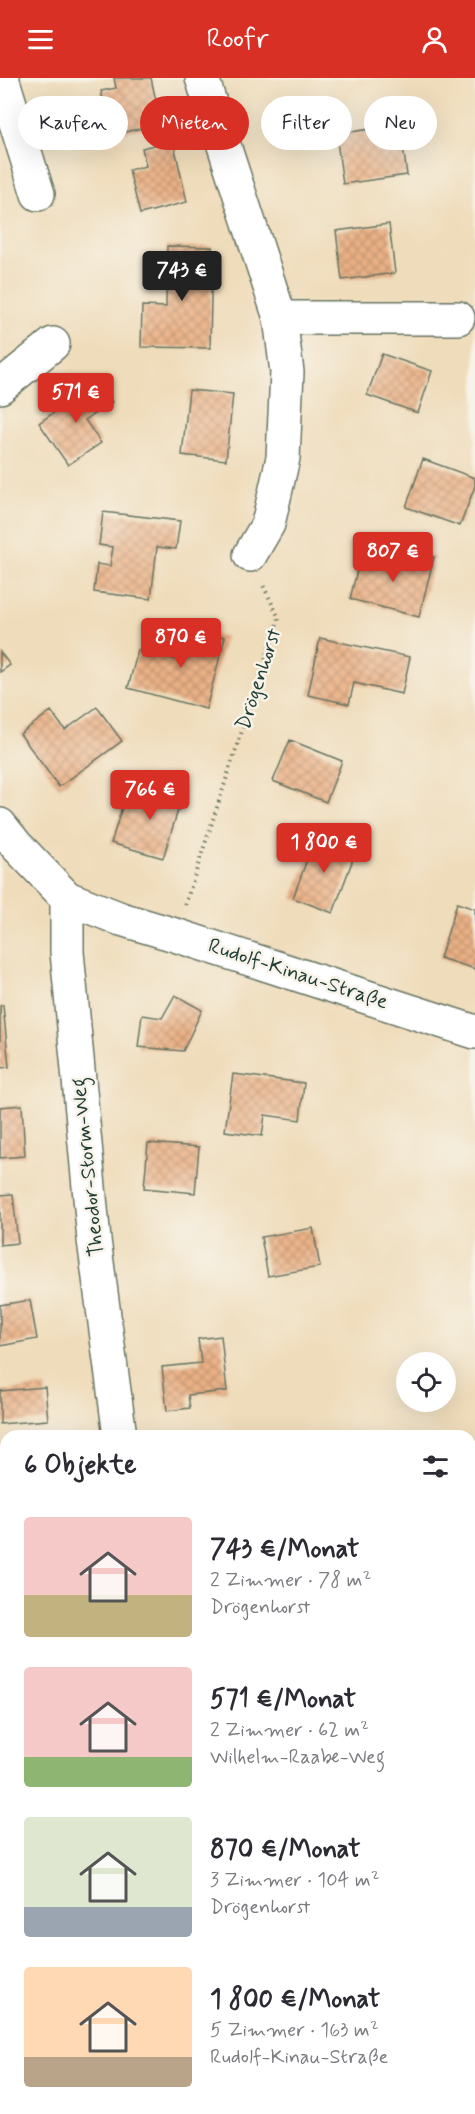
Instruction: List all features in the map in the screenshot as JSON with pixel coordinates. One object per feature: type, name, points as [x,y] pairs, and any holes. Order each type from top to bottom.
[{"type":"street","points":[[2,78],[38,194]]},
{"type":"street","points":[[202,78],[280,318],[287,372],[283,458],[268,524],[249,555]]},
{"type":"street","points":[[280,318],[458,318]]},
{"type":"street","points":[[0,387],[53,344]]},
{"type":"street","points":[[5,842],[67,898]]},
{"type":"street","name":"Rudolf-Kinau-Straße","points":[[67,898],[121,919],[475,1032]]},
{"type":"street","name":"Theodor-Storm-Weg","points":[[67,898],[67,952],[94,1240],[119,1430]]},
{"type":"path","name":"Drögenhorst","points":[[175,935],[279,618],[249,555]]},
{"type":"building","points":[[114,78],[151,78],[155,96],[140,96],[140,129],[128,131],[128,96],[102,96],[101,91],[116,88]]},
{"type":"building","points":[[364,130],[364,150],[404,150],[407,175],[343,184],[338,150],[352,150],[352,132]]},
{"type":"building","points":[[142,150],[175,150],[187,202],[140,214],[129,170],[146,166]]},
{"type":"building","points":[[389,224],[395,273],[342,280],[336,231]]},
{"type":"building","points":[[167,246],[212,247],[210,348],[141,347],[142,306],[166,307]]},
{"type":"building","points":[[382,354],[432,371],[418,413],[367,395]]},
{"type":"building","points":[[98,382],[112,402],[85,420],[101,443],[68,465],[39,423]]},
{"type":"building","points":[[189,390],[233,394],[226,460],[182,455]]},
{"type":"building","points":[[423,459],[475,478],[475,486],[460,526],[406,507]]},
{"type":"building","points":[[103,512],[180,521],[176,549],[157,547],[151,599],[94,592],[97,564],[110,566],[113,547],[99,545]]},
{"type":"building","points":[[407,550],[434,557],[419,617],[350,599],[361,554],[402,565]]},
{"type":"building","points":[[183,626],[225,637],[206,709],[128,688],[138,650],[174,659]]},
{"type":"building","points":[[320,638],[410,657],[402,694],[354,683],[349,704],[308,695]]},
{"type":"building","points":[[0,652],[10,665],[0,672]]},
{"type":"building","points":[[97,707],[122,741],[59,787],[20,734],[51,711],[65,730]]},
{"type":"building","points":[[290,740],[342,761],[326,802],[273,781]]},
{"type":"building","points":[[157,780],[185,788],[163,858],[111,843],[124,801],[148,808]]},
{"type":"building","points":[[316,835],[356,851],[333,913],[293,898]]},
{"type":"building","points":[[457,903],[475,909],[475,969],[440,958]]},
{"type":"building","points":[[175,995],[202,1010],[183,1051],[138,1047],[142,1015],[162,1018]]},
{"type":"building","points":[[3,1005],[9,1067],[0,1068],[0,1006]]},
{"type":"building","points":[[233,1074],[304,1083],[300,1120],[265,1115],[262,1136],[225,1131]]},
{"type":"building","points":[[22,1105],[25,1156],[0,1158],[0,1107]]},
{"type":"building","points":[[148,1143],[199,1147],[195,1193],[144,1188]]},
{"type":"building","points":[[13,1194],[18,1243],[0,1245],[0,1195]]},
{"type":"building","points":[[313,1228],[320,1267],[268,1276],[261,1237]]},
{"type":"building","points":[[30,1300],[37,1339],[0,1346],[0,1305]]},
{"type":"building","points":[[221,1336],[227,1391],[188,1395],[190,1408],[167,1411],[162,1367],[201,1363],[198,1339]]},
{"type":"building","points":[[45,1387],[48,1420],[0,1424],[0,1391]]}]
